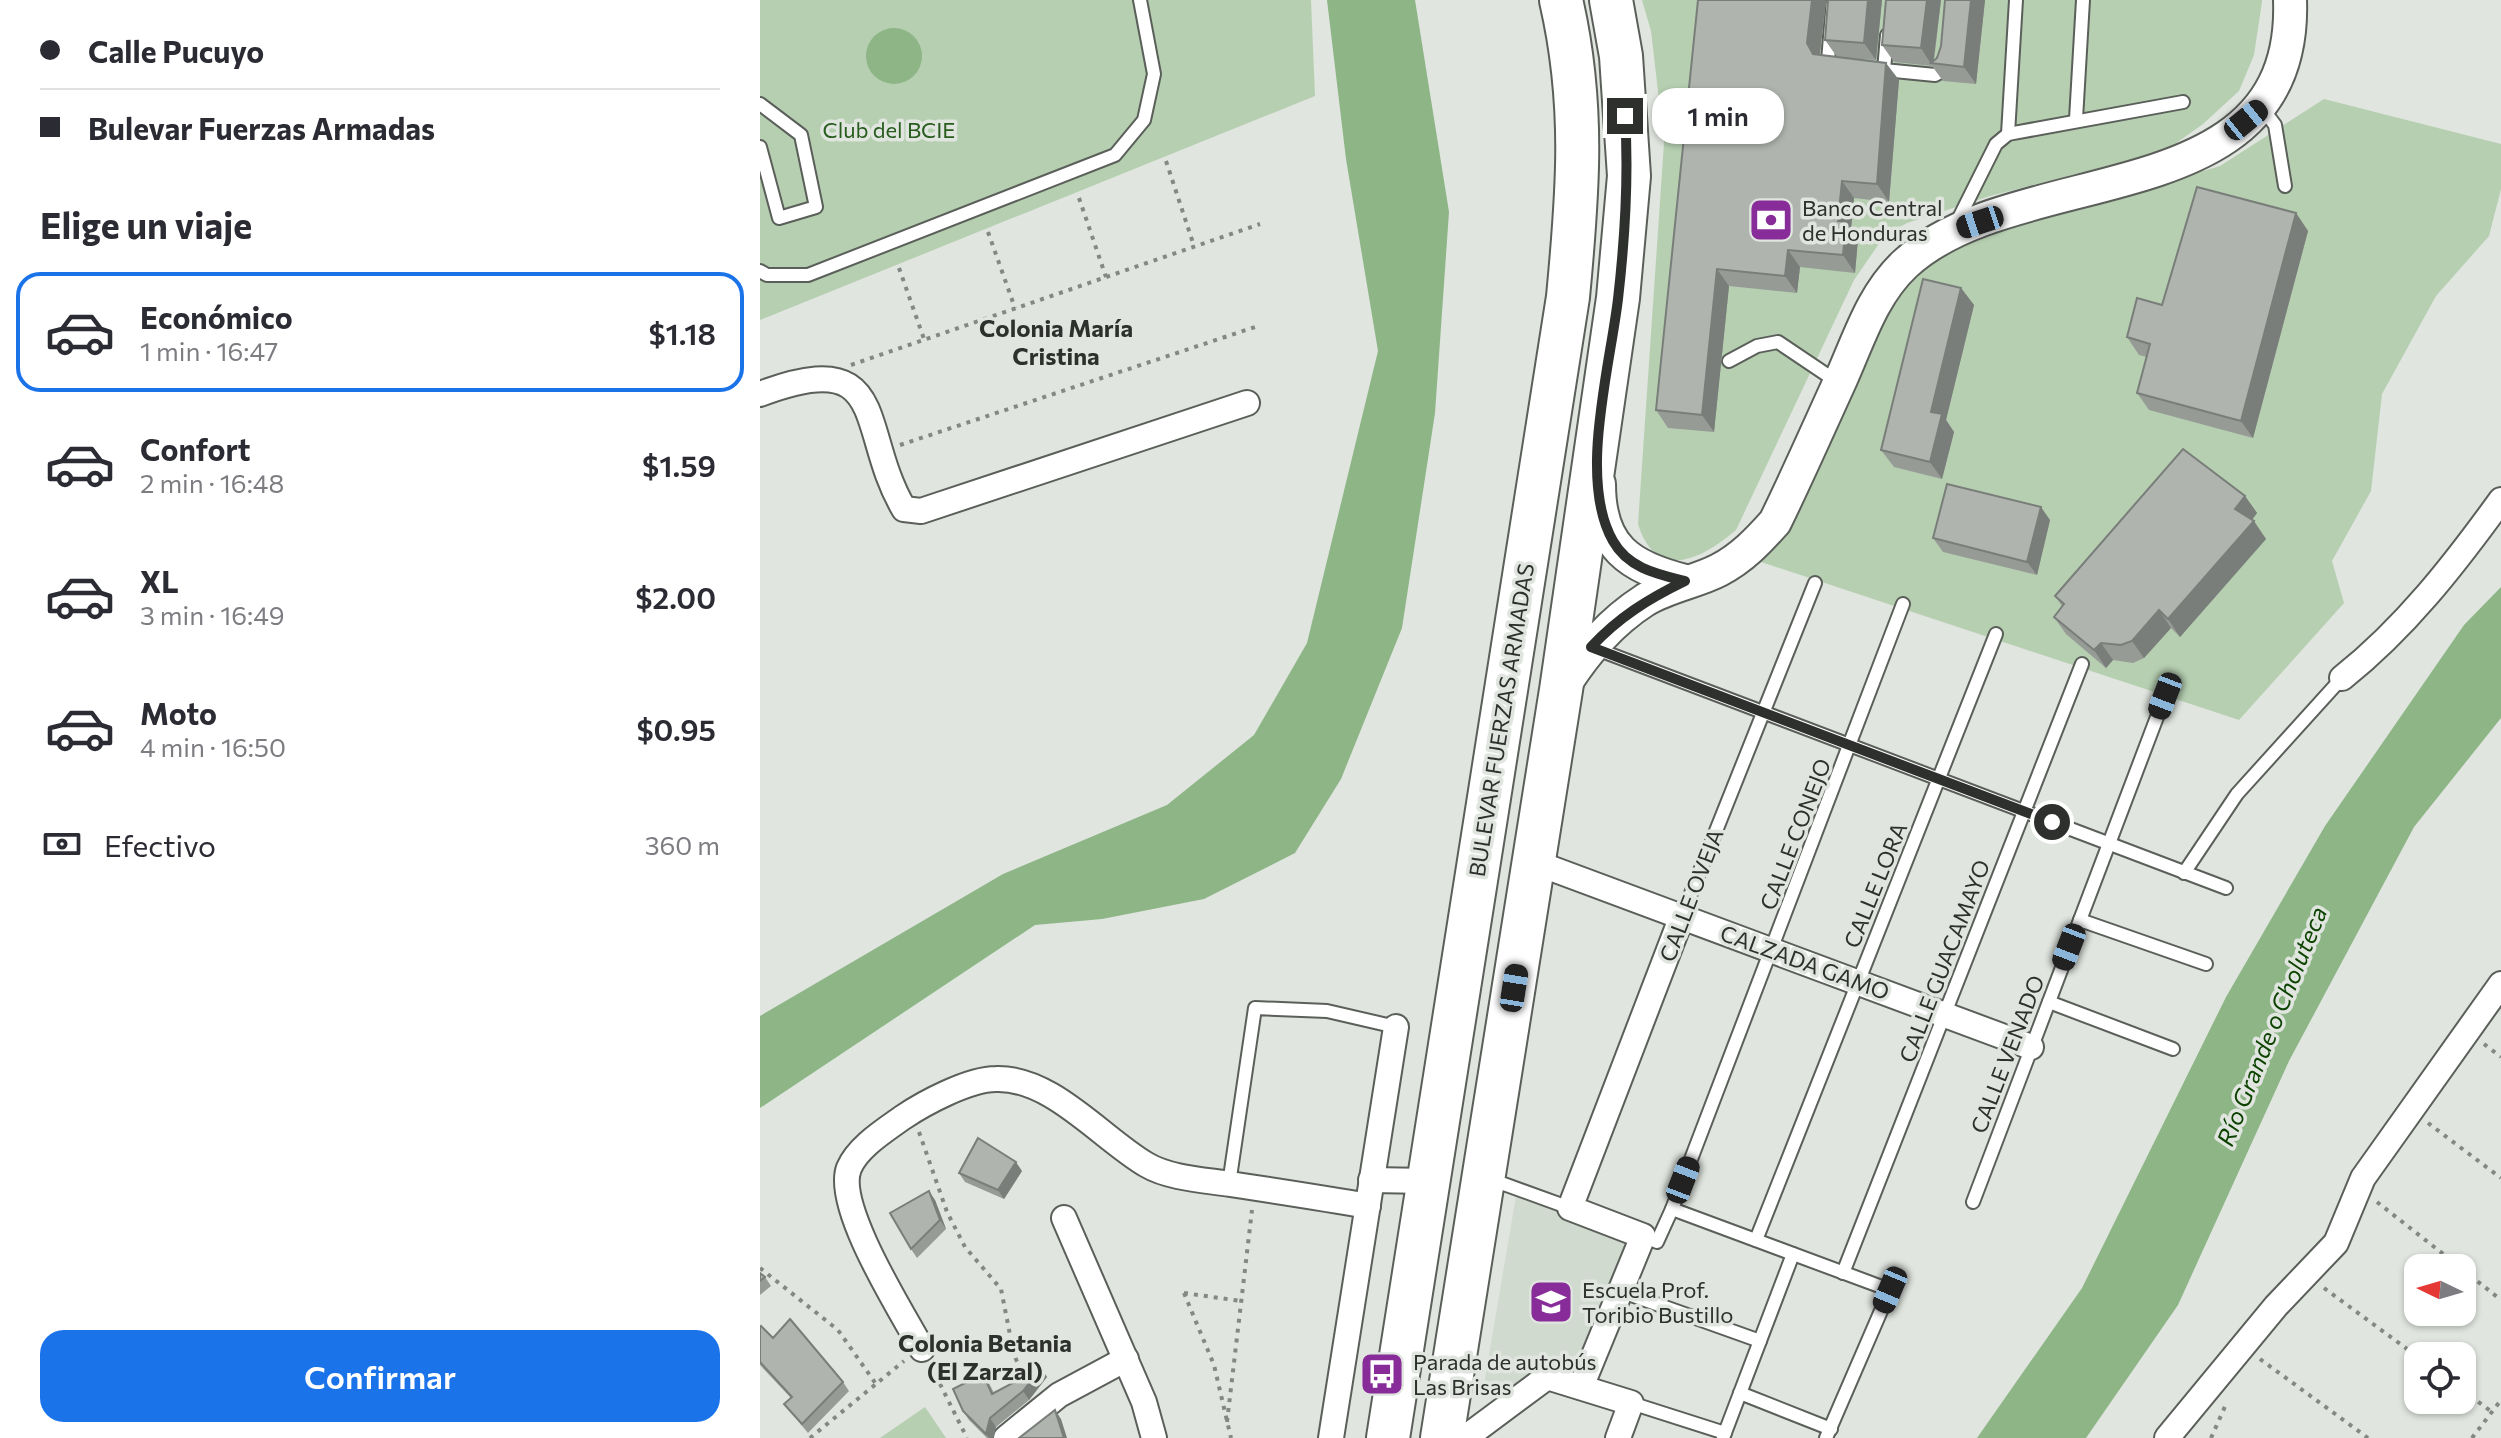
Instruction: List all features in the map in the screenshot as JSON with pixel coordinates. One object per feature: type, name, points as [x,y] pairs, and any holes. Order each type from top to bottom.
[{"type":"highway","name":"BULEVAR FUERZAS ARMADAS","points":[[1388,1438],[1568,297],[1580,173],[1573,52],[1561,0]]},
{"type":"highway","points":[[1442,1438],[1561,690],[1618,298],[1629,176],[1621,56],[1611,0]]},
{"type":"street","points":[[1561,690],[1591,647],[1613,624],[1647,599],[1685,581],[1717,571],[1750,550],[1775,522],[1874,302],[1905,264],[1953,231],[2173,165],[2231,133],[2262,108],[2276,82],[2291,34],[2290,0]]},
{"type":"street","points":[[760,394],[815,377],[838,379],[856,389],[882,451],[895,493],[904,509],[921,511],[1247,403]]},
{"type":"street","points":[[1599,443],[1599,499],[1603,522],[1614,544],[1631,562],[1653,573],[1685,581]]},
{"type":"street","points":[[2342,678],[2383,645],[2459,558],[2501,500]]},
{"type":"street","name":"CALZADA GAMO","points":[[1534,862],[2031,1047]]},
{"type":"street","name":"CALLE OVEJA","points":[[1570,1208],[1682,916]]},
{"type":"street","points":[[2167,1438],[2243,1345],[2336,1243],[2359,1188],[2410,1109],[2501,984]]},
{"type":"street","points":[[1331,1438],[1396,1027]]},
{"type":"street","points":[[922,1349],[863,1242],[845,1186],[854,1158],[912,1111],[954,1091],[997,1078],[1038,1089],[1076,1110],[1111,1141],[1150,1167],[1229,1184],[1368,1206]]},
{"type":"street","points":[[1371,1180],[1428,1181]]},
{"type":"street","points":[[1570,1208],[1643,1236],[1581,1387]]},
{"type":"street","points":[[1064,1218],[1126,1359],[1154,1438]]},
{"type":"street","points":[[1006,1438],[1059,1395],[1126,1359]]},
{"type":"street","points":[[1465,1438],[1547,1377],[1631,1403],[1618,1438]]},
{"type":"lane","points":[[760,271],[767,275],[808,275],[1115,155],[1144,120],[1154,74],[1140,0]]},
{"type":"lane","points":[[1833,0],[1828,61],[1832,66],[1845,67]]},
{"type":"lane","points":[[1953,231],[1988,158],[2008,134],[2016,0]]},
{"type":"lane","points":[[2076,119],[2083,0]]},
{"type":"lane","points":[[1890,14],[1877,69],[1935,75],[1942,71],[1945,47]]},
{"type":"lane","points":[[2008,134],[2076,119],[2183,102]]},
{"type":"lane","points":[[760,104],[801,135],[816,207],[779,218],[760,147]]},
{"type":"lane","points":[[2262,108],[2275,125],[2285,186]]},
{"type":"lane","points":[[1729,361],[1757,346],[1778,342],[1839,383]]},
{"type":"lane","name":"CALLE OVEJA","points":[[1682,916],[1815,583]]},
{"type":"lane","name":"CALLE CONEJO","points":[[1643,1236],[1657,1242],[1672,1209],[1903,604]]},
{"type":"lane","name":"CALLE LORA","points":[[1756,1240],[1996,634]]},
{"type":"lane","points":[[1591,647],[2226,888]]},
{"type":"lane","name":"CALLE GUACAMAYO","points":[[1843,1273],[2082,664]]},
{"type":"lane","points":[[2184,873],[2237,794],[2342,678]]},
{"type":"lane","name":"CALLE VENADO","points":[[1973,1202],[2165,696]]},
{"type":"lane","points":[[2080,920],[2206,964]]},
{"type":"lane","points":[[2049,1002],[2173,1049]]},
{"type":"lane","points":[[1229,1184],[1255,1008],[1327,1011],[1396,1027]]},
{"type":"lane","points":[[1483,1176],[1570,1208]]},
{"type":"lane","points":[[1672,1209],[1890,1290],[1828,1433],[1740,1393]]},
{"type":"lane","points":[[1631,1403],[1724,1435],[1793,1254]]},
{"type":"lane","points":[[1620,1291],[1760,1341]]},
{"type":"path","points":[[1166,161],[1194,246]]},
{"type":"path","points":[[1079,198],[1106,277]]},
{"type":"path","points":[[815,377],[1260,224]]},
{"type":"path","points":[[988,232],[1015,308]]},
{"type":"path","points":[[899,268],[924,339]]},
{"type":"path","points":[[882,451],[1258,326]]},
{"type":"path","points":[[2410,1109],[2501,1178]]},
{"type":"path","points":[[912,1111],[947,1212],[965,1247],[1001,1289],[1014,1355],[1043,1408]]},
{"type":"path","points":[[1227,1422],[1255,1187]]},
{"type":"path","points":[[2359,1188],[2443,1254]]},
{"type":"path","points":[[760,1268],[838,1330],[876,1384]]},
{"type":"path","points":[[2306,1275],[2404,1347]]},
{"type":"path","points":[[2476,1280],[2501,1300]]},
{"type":"path","points":[[1231,1438],[1214,1365],[1184,1293],[1242,1302]]},
{"type":"path","points":[[2243,1345],[2368,1438]]},
{"type":"path","points":[[810,1438],[922,1349],[967,1438]]},
{"type":"path","points":[[2476,1400],[2492,1412]]},
{"type":"path","points":[[2472,1438],[2501,1400]]},
{"type":"shaded area","name":"Escuela Prof. Toribio Bustillo","points":[[1516,1196],[1629,1237],[1573,1378],[1511,1400],[1482,1396]]},
{"type":"green space","name":"Club del BCIE","points":[[760,0],[1311,0],[1315,96],[760,320]]},
{"type":"green space","points":[[1642,0],[2262,2],[2254,55],[2239,91],[2203,124],[2165,151],[1990,196],[1907,223],[1885,235],[1854,280],[1736,530],[1708,550],[1681,560],[1656,554],[1646,542],[1638,524],[1664,143],[1651,31]]},
{"type":"green space","points":[[2324,99],[2501,144],[2501,189],[2489,236],[2436,296],[2382,394],[2371,491],[2332,561],[2344,603],[2239,720],[1761,562],[1846,406],[1886,318],[1911,281],[1928,264],[1950,247],[2220,166]]},
{"type":"green space","points":[[925,1407],[946,1438],[880,1438]]},
{"type":"water","points":[[1327,0],[1415,0],[1449,212],[1435,413],[1402,628],[1341,779],[1295,853],[1204,899],[1102,919],[1035,925],[760,1108],[760,1016],[1003,874],[1167,805],[1254,735],[1307,643],[1378,351],[1346,159]]},
{"type":"water","points":[[894,28],[913,37],[922,56],[913,75],[894,84],[875,75],[866,56],[875,37]]},
{"type":"water","name":"Río Grande o Choluteca","points":[[2501,587],[2501,718],[2414,827],[2289,1061],[2178,1305],[2086,1438],[1977,1438],[2082,1288],[2226,997],[2325,826],[2464,625]]},
{"type":"building","name":"Banco Central de Honduras","points":[[1698,0],[1812,0],[1807,43],[1813,54],[1886,63],[1877,184],[1842,181],[1838,221],[1846,222],[1843,255],[1788,250],[1785,276],[1717,269],[1702,415],[1656,410]]},
{"type":"building","points":[[1828,0],[1868,0],[1864,43],[1825,40]]},
{"type":"building","points":[[1886,0],[1927,0],[1921,48],[1882,45]]},
{"type":"building","points":[[1945,0],[1971,0],[1964,67],[1931,63],[1937,58],[1941,46]]},
{"type":"building","points":[[2197,187],[2296,213],[2241,421],[2137,393],[2150,344],[2127,337],[2137,298],[2162,305]]},
{"type":"building","points":[[1923,279],[1961,288],[1931,412],[1942,414],[1930,462],[1881,450]]},
{"type":"building","points":[[2183,449],[2245,496],[2235,509],[2254,521],[2168,619],[2159,610],[2132,641],[2121,645],[2101,643],[2094,650],[2054,617],[2064,604],[2055,596]]},
{"type":"building","points":[[1947,484],[2041,507],[2027,562],[1933,538]]},
{"type":"building","points":[[978,1138],[1016,1162],[998,1190],[959,1173]]},
{"type":"building","points":[[929,1191],[940,1220],[911,1249],[890,1213]]},
{"type":"building","points":[[790,1319],[843,1382],[802,1424],[784,1404],[792,1397],[760,1362],[760,1327],[773,1338]]},
{"type":"building","points":[[1041,1368],[1023,1391],[990,1418],[986,1434],[963,1411],[953,1389],[983,1374],[992,1394]]},
{"type":"building","points":[[1055,1410],[1064,1438],[1019,1438]]},
{"type":"place","name":"Banco Central de Honduras","points":[[1771,220]]},
{"type":"place","name":"Escuela Prof. Toribio Bustillo","points":[[1551,1302]]},
{"type":"place","name":"Parada de autobús Las Brisas","points":[[1382,1374]]},
{"type":"district","name":"Colonia María Cristina","points":[[1056,341]]},
{"type":"district","name":"Colonia Betania (El Zarzal)","points":[[985,1356]]},
{"type":"route","points":[[1625,116],[1629,176],[1618,298],[1599,443],[1599,499],[1603,522],[1614,544],[1631,562],[1653,573],[1685,581],[1647,599],[1613,624],[1591,647],[2052,822]]}]
